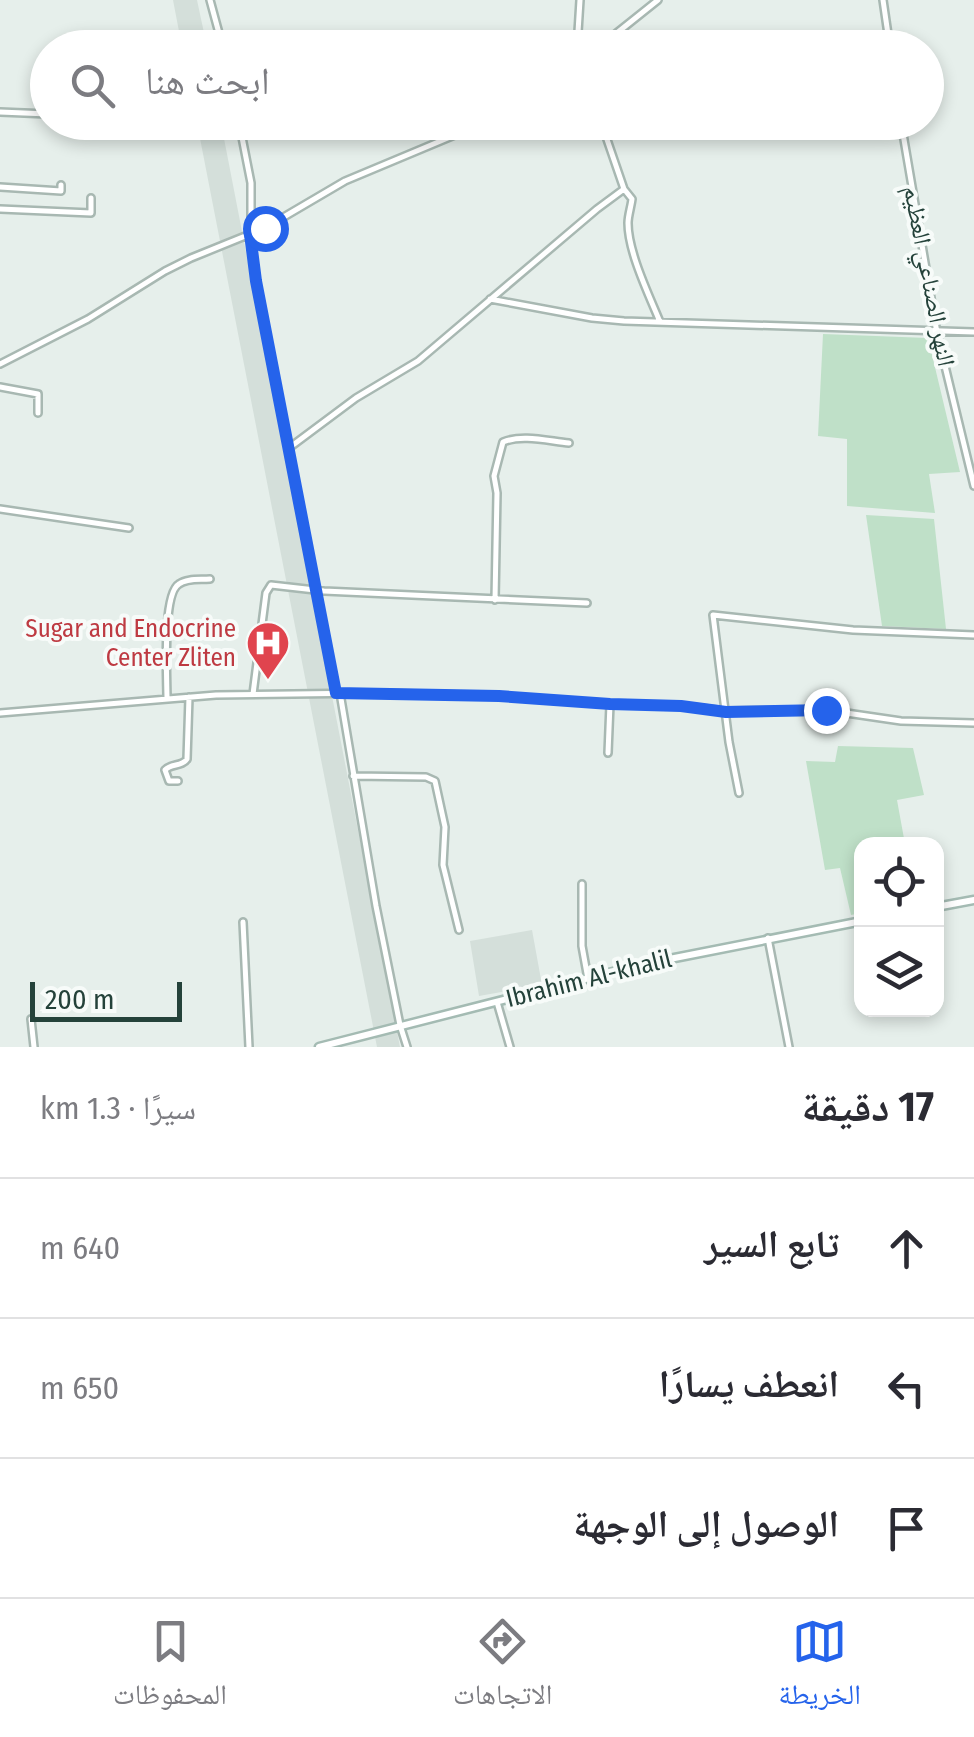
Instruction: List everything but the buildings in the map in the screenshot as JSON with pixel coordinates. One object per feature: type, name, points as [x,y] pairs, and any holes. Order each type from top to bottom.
[{"type":"street","points":[[210,0],[218,30]]},
{"type":"street","points":[[578,30],[580,0]]},
{"type":"street","points":[[620,30],[658,0]]},
{"type":"street","points":[[884,0],[888,30]]},
{"type":"street","points":[[0,112],[30,113]]},
{"type":"street","points":[[243,140],[251,183],[250,234],[256,281],[407,1047]]},
{"type":"street","points":[[0,364],[88,319],[166,270],[265,228],[345,181],[443,140]]},
{"type":"street","points":[[607,140],[624,189],[632,199],[628,222],[632,246],[660,323]]},
{"type":"street","name":"النهر الصناعي العظيم","points":[[904,140],[937,333],[974,486]]},
{"type":"street","points":[[0,188],[61,191],[62,186]]},
{"type":"street","points":[[288,448],[356,398],[418,362],[624,189]]},
{"type":"street","points":[[0,209],[91,213],[91,198]]},
{"type":"street","points":[[490,299],[592,318],[660,323],[974,332]]},
{"type":"street","points":[[0,387],[38,394],[38,413]]},
{"type":"street","points":[[495,600],[494,476],[503,442],[522,438],[569,443]]},
{"type":"street","points":[[0,509],[129,528]]},
{"type":"street","points":[[167,699],[166,649],[172,590],[180,582],[210,579]]},
{"type":"street","points":[[253,694],[268,588],[277,585],[587,603]]},
{"type":"street","points":[[739,793],[713,614],[853,630],[974,635]]},
{"type":"street","points":[[0,713],[189,697],[338,693],[499,696],[726,712],[826,710],[901,721],[974,723]]},
{"type":"street","points":[[178,782],[168,781],[165,770],[188,760],[189,697]]},
{"type":"street","points":[[608,753],[610,704]]},
{"type":"street","points":[[353,776],[426,777],[434,782],[445,827],[443,865],[458,930]]},
{"type":"street","points":[[582,884],[582,946],[588,979]]},
{"type":"street","points":[[944,906],[974,900]]},
{"type":"street","points":[[244,922],[248,1047]]},
{"type":"street","name":"Ibrahim Al-khalil","points":[[319,1047],[644,964],[854,922]]},
{"type":"street","points":[[768,938],[789,1047]]},
{"type":"street","points":[[497,1001],[510,1047]]},
{"type":"street","points":[[31,1020],[34,1047]]},
{"type":"shaded area","points":[[173,0],[197,0],[203,30],[179,30]]},
{"type":"shaded area","points":[[200,140],[224,140],[400,1047],[377,1047]]},
{"type":"shaded area","points":[[532,930],[542,985],[479,996],[470,941]]},
{"type":"green space","points":[[823,334],[928,338],[960,472],[929,474],[935,513],[847,506],[847,439],[818,436]]},
{"type":"green space","points":[[866,515],[934,519],[946,629],[882,626]]},
{"type":"green space","points":[[838,746],[913,748],[924,795],[897,800],[904,837],[854,837],[851,915],[840,868],[825,870],[806,761],[835,762]]},
{"type":"place","name":"Sugar and Endocrine Center Zliten","points":[[268,681]]},
{"type":"route","points":[[265,228],[250,234],[251,250],[336,693],[499,696],[726,712],[826,710]]}]
